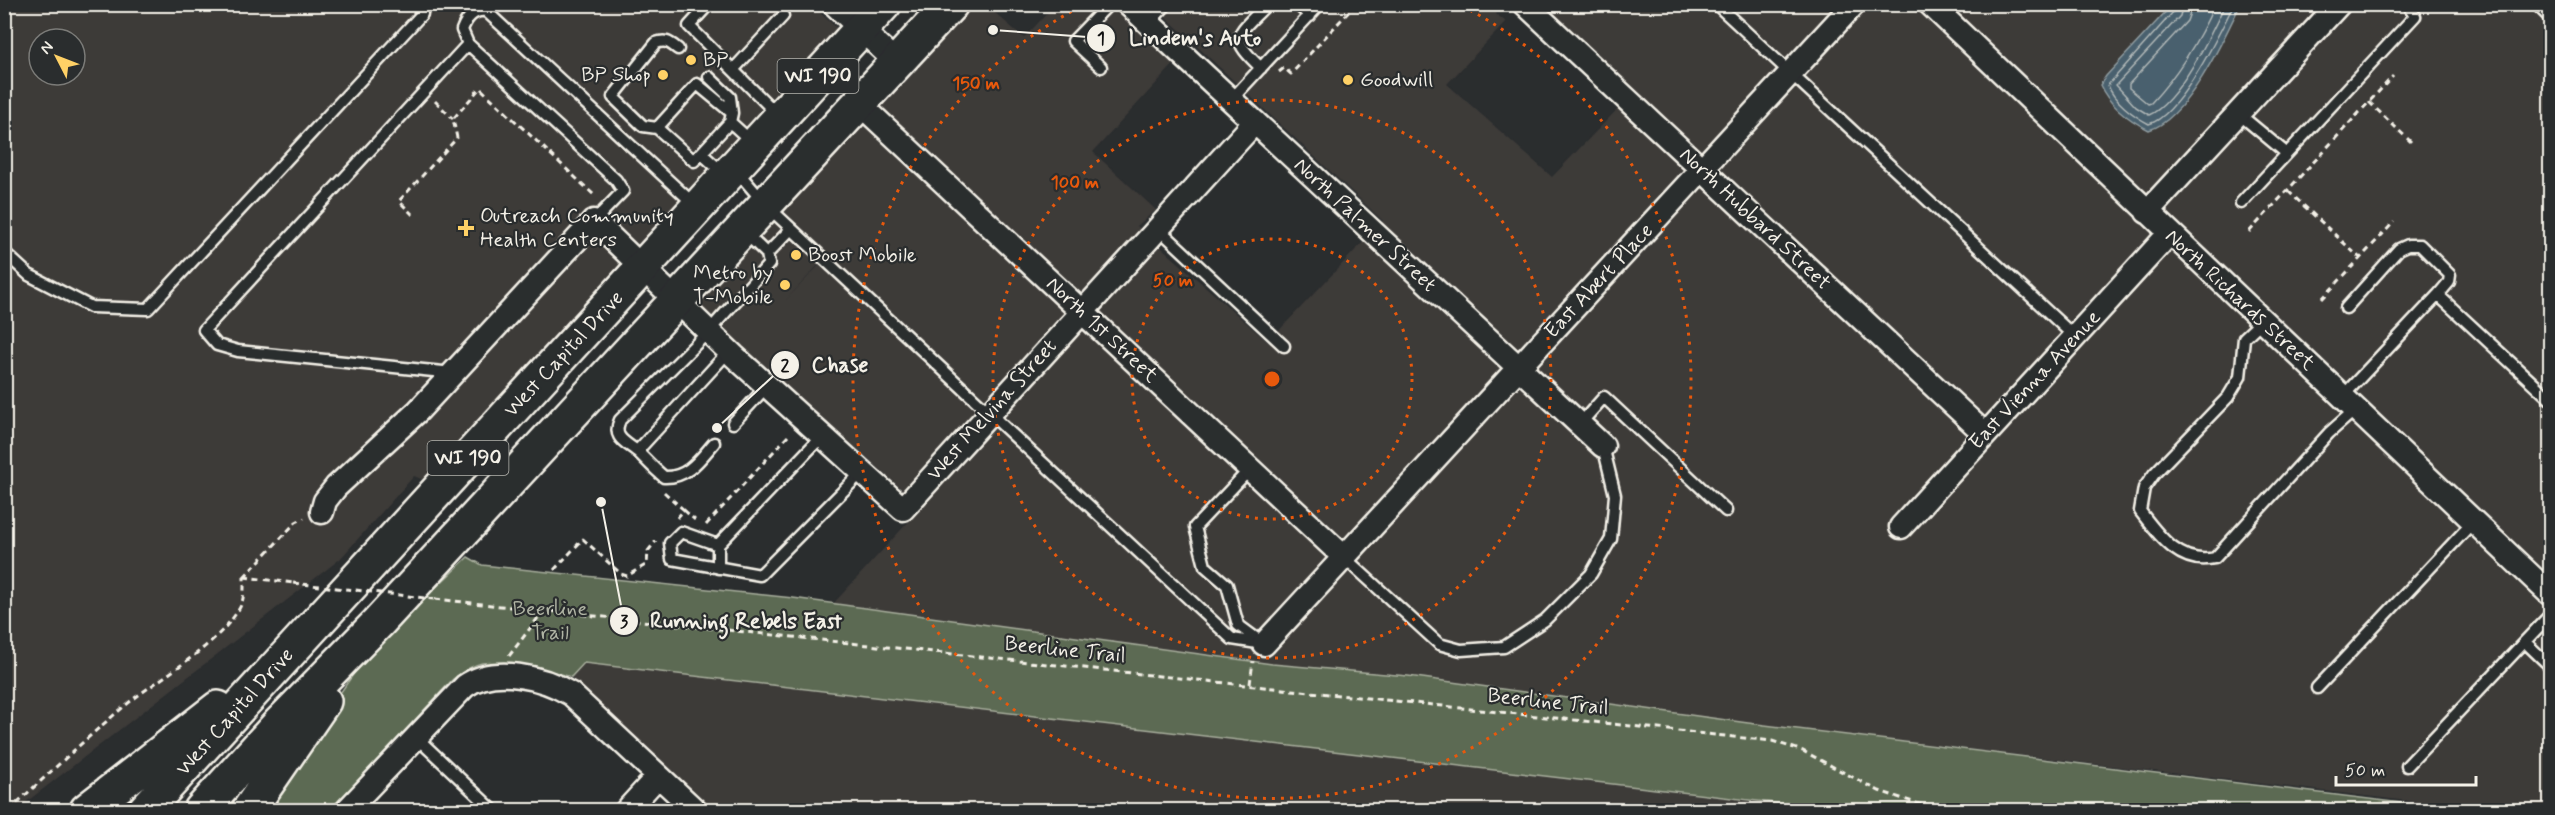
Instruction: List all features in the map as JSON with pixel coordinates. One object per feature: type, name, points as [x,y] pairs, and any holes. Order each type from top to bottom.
[{"type":"main road","name":"WI 190","points":[[861,30],[884,4]]},
{"type":"main road","name":"WI 190","points":[[860,104],[951,4]]},
{"type":"main road","name":"West Capitol Drive","points":[[145,810],[861,30]]},
{"type":"main road","name":"West Capitol Drive","points":[[201,810],[860,104]]},
{"type":"main road","points":[[249,810],[378,623]]},
{"type":"main road","points":[[87,810],[292,649]]},
{"type":"street","points":[[834,4],[897,63]]},
{"type":"street","name":"North Palmer Street","points":[[1128,4],[1603,446]]},
{"type":"street","name":"North Hubbard Street","points":[[1525,4],[1985,434]]},
{"type":"street","name":"East Abert Place","points":[[1264,644],[1854,4]]},
{"type":"street","name":"North Richards Street","points":[[1930,4],[2169,234],[2350,402],[2550,594]]},
{"type":"street","points":[[2147,212],[2339,4]]},
{"type":"street","name":"North 1st Street","points":[[860,104],[1344,557]]},
{"type":"street","name":"West Melvina Street","points":[[862,472],[903,509],[1255,122]]},
{"type":"street","points":[[322,512],[325,501],[336,487],[412,417],[594,221],[708,332],[862,472]]},
{"type":"street","name":"East Vienna Avenue","points":[[1901,526],[2169,234]]},
{"type":"street","points":[[347,810],[471,682],[486,677],[520,677],[560,687],[571,694],[695,810]]},
{"type":"street","points":[[627,810],[658,776]]},
{"type":"lane","points":[[6,257],[29,275],[91,307],[148,309],[422,14],[422,4]]},
{"type":"lane","points":[[709,4],[689,26],[780,117]]},
{"type":"lane","points":[[1101,67],[1073,41],[1109,4]]},
{"type":"lane","points":[[1149,24],[1167,4]]},
{"type":"lane","points":[[1261,68],[1242,50],[1239,43],[1241,32],[1267,4]]},
{"type":"lane","points":[[1297,4],[1310,16]]},
{"type":"lane","points":[[1231,100],[1320,4]]},
{"type":"lane","points":[[1716,4],[2075,337]]},
{"type":"lane","points":[[2241,203],[2415,16],[2407,4]]},
{"type":"lane","points":[[2536,4],[2550,18]]},
{"type":"lane","points":[[594,221],[622,191],[616,180],[468,44],[462,30],[473,14],[481,10],[486,11],[698,207]]},
{"type":"lane","points":[[733,70],[783,16]]},
{"type":"lane","points":[[678,49],[670,42],[663,40],[656,43],[613,97],[643,126],[657,128],[694,161],[731,118]]},
{"type":"lane","points":[[453,373],[238,351],[217,345],[204,330],[468,44]]},
{"type":"lane","points":[[709,77],[730,97],[738,163],[766,206],[1232,639],[1264,644]]},
{"type":"lane","points":[[657,128],[698,84],[731,118]]},
{"type":"lane","points":[[2239,114],[2286,153]]},
{"type":"lane","points":[[701,153],[738,163]]},
{"type":"lane","points":[[1158,228],[1284,346]]},
{"type":"lane","points":[[767,254],[791,229]]},
{"type":"lane","points":[[714,443],[690,470],[672,477],[660,474],[640,454],[627,446],[619,437],[617,426],[620,420],[708,332],[769,264],[767,254],[742,231]]},
{"type":"lane","points":[[2262,321],[2244,338],[2240,376],[2228,398],[2154,474],[2144,488],[2140,511],[2159,536],[2185,557],[2202,561],[2215,558],[2329,433],[2350,402],[2449,282],[2450,276],[2420,245],[2408,244],[2399,249],[2346,308]]},
{"type":"lane","points":[[2438,295],[2550,399]]},
{"type":"lane","points":[[640,454],[640,448],[729,351]]},
{"type":"lane","points":[[733,423],[767,386]]},
{"type":"lane","points":[[1580,424],[1604,397],[1726,511]]},
{"type":"lane","points":[[718,568],[718,545],[822,436]]},
{"type":"lane","points":[[1344,557],[1439,644],[1461,650],[1504,646],[1545,620],[1591,574],[1611,539],[1615,495],[1603,446]]},
{"type":"lane","points":[[1251,468],[1195,527],[1205,566],[1227,585],[1238,625],[1264,644]]},
{"type":"lane","points":[[718,545],[681,532],[670,543],[672,559],[760,575],[862,472]]},
{"type":"lane","points":[[2317,688],[2474,521]]},
{"type":"lane","points":[[2407,766],[2550,615]]},
{"type":"lane","points":[[2525,642],[2550,666]]},
{"type":"lane","points":[[416,737],[492,810]]},
{"type":"path","points":[[1276,76],[1284,68],[1291,74],[1356,4]]},
{"type":"path","points":[[2249,232],[2393,76]]},
{"type":"path","points":[[453,118],[480,88],[594,195]]},
{"type":"path","points":[[413,215],[399,201],[457,138],[453,118],[424,91]]},
{"type":"path","points":[[2369,102],[2411,142]]},
{"type":"path","points":[[2288,191],[2360,258]]},
{"type":"path","points":[[2322,299],[2394,222]]},
{"type":"path","points":[[703,528],[788,436]]},
{"type":"path","points":[[659,487],[697,522]]},
{"type":"path","points":[[671,524],[684,510]]},
{"type":"path","points":[[9,810],[132,701],[222,630],[244,598],[244,577],[296,522],[322,512]]},
{"type":"path","points":[[554,570],[583,539],[621,574],[627,576],[647,564],[648,551],[658,539]]},
{"type":"path","name":"Beerline Trail","points":[[244,577],[1772,741],[1803,751],[1879,791],[1919,804],[1974,810]]},
{"type":"path","points":[[504,663],[518,641],[544,610]]},
{"type":"shaded area","points":[[810,4],[838,29],[761,109],[775,123],[441,487],[414,476],[340,559],[16,810],[5,810],[5,5]]},
{"type":"shaded area","points":[[961,5],[986,5],[1024,38],[1055,5],[1113,5],[1174,64],[1093,152],[1156,210],[1137,226],[1268,342],[1383,221],[1153,5],[1503,5],[1496,14],[1506,22],[1447,84],[1552,177],[1635,91],[1541,5],[2550,5],[2550,810],[2483,810],[1748,723],[1272,664],[833,604],[922,507],[742,347],[676,301],[766,205],[824,259],[785,301],[827,257],[777,210]]},
{"type":"shaded area","points":[[583,663],[1834,810],[712,810],[571,677]]},
{"type":"green space","name":"Beerline Trail","points":[[468,557],[482,565],[793,598],[1272,664],[1408,676],[1748,723],[2459,810],[1834,810],[584,663],[571,677],[527,667],[490,662],[474,666],[453,679],[343,797],[334,810],[259,810],[361,663]]},
{"type":"water","points":[[2172,5],[2240,5],[2214,57],[2190,95],[2163,123],[2149,130],[2120,111],[2100,85]]},
{"type":"place","name":"Lindem's Auto","points":[[993,30]]},
{"type":"place","name":"BP","points":[[691,60]]},
{"type":"place","name":"BP Shop","points":[[663,75]]},
{"type":"place","name":"Goodwill","points":[[1348,80]]},
{"type":"place","name":"Outreach Community Health Centers","points":[[466,228]]},
{"type":"place","name":"Boost Mobile","points":[[796,255]]},
{"type":"place","name":"Metro by T-Mobile","points":[[785,285]]},
{"type":"place","name":"Chase","points":[[717,428]]},
{"type":"place","name":"Running Rebels East","points":[[601,502]]}]
